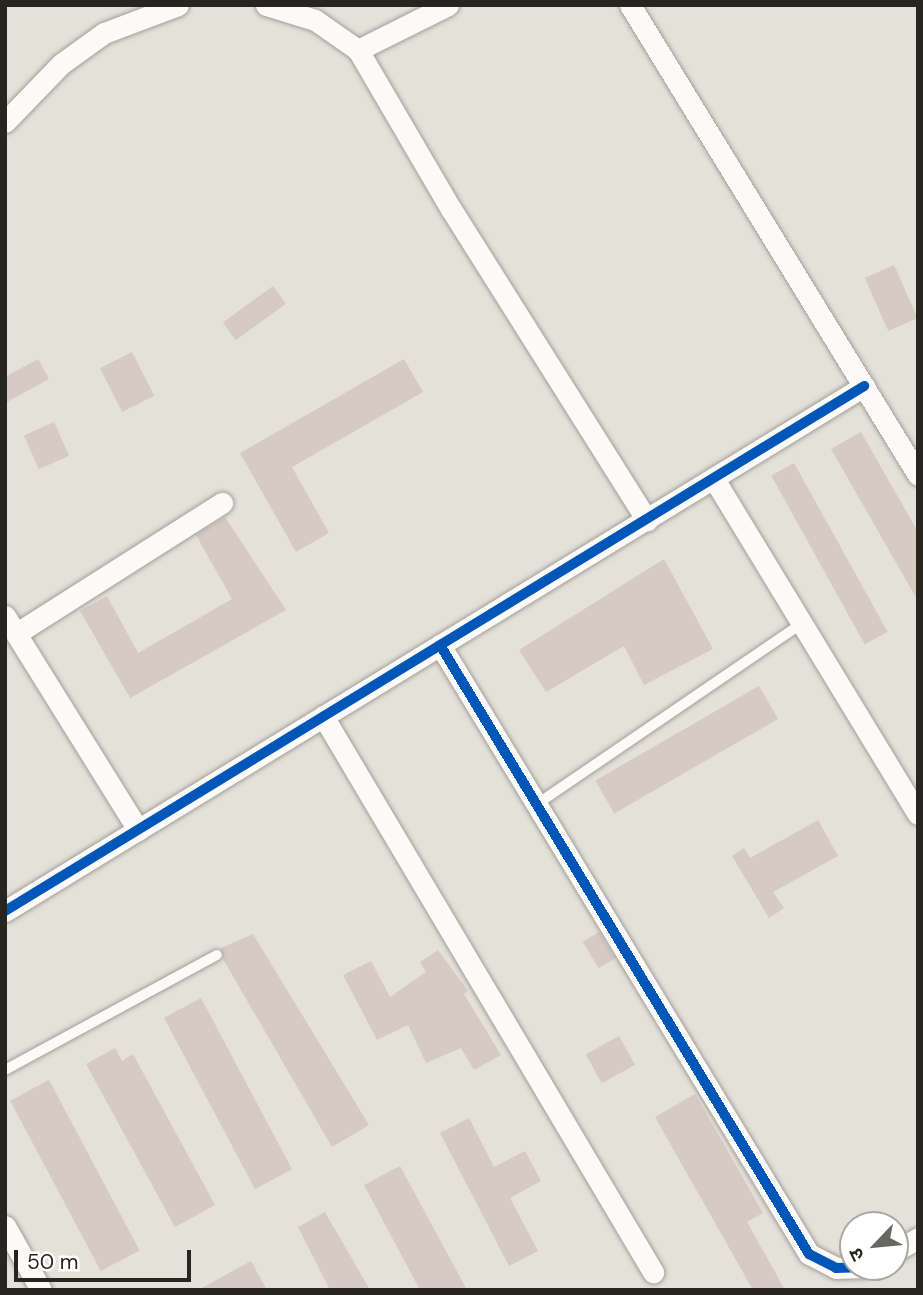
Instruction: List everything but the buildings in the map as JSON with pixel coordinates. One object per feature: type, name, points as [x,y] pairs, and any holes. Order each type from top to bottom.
[{"type":"street","points":[[5,122],[61,64],[104,33],[177,5]]},
{"type":"street","points":[[266,5],[315,20],[358,50],[451,209],[648,520]]},
{"type":"street","points":[[358,50],[448,5]]},
{"type":"street","points":[[630,5],[918,475]]},
{"type":"street","points":[[5,911],[864,386]]},
{"type":"street","points":[[715,479],[918,814]]},
{"type":"street","points":[[138,830],[11,625],[222,503]]},
{"type":"street","points":[[440,645],[809,1254],[839,1268]]},
{"type":"street","points":[[323,716],[653,1272]]},
{"type":"street","points":[[5,1227],[41,1290]]},
{"type":"lane","points":[[537,804],[802,623]]},
{"type":"lane","points":[[5,1070],[217,956]]},
{"type":"cycle path","points":[[5,911],[864,386]]},
{"type":"cycle path","points":[[440,645],[809,1254],[839,1268]]}]
